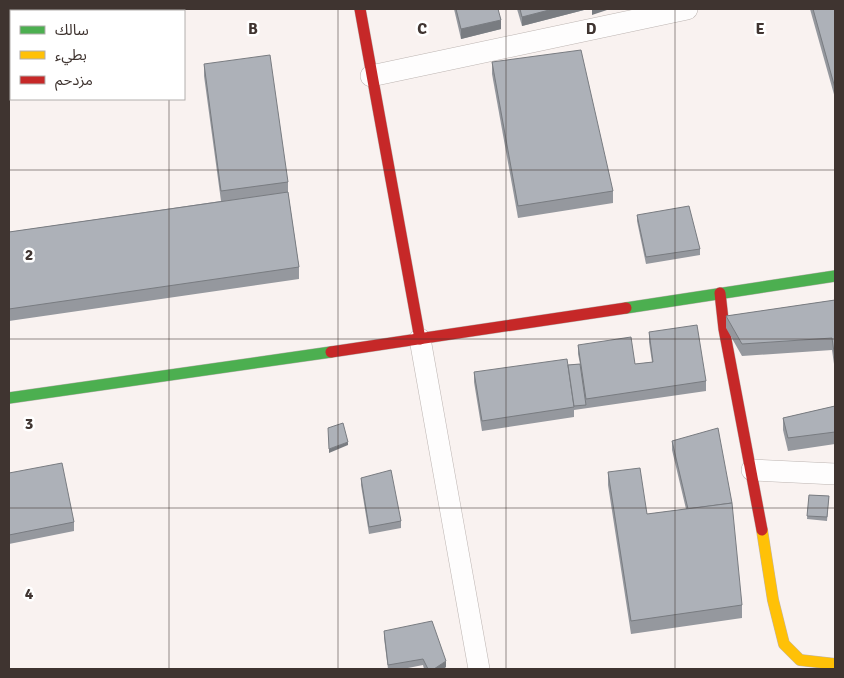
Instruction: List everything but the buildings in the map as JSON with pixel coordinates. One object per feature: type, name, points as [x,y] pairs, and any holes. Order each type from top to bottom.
[{"type":"street","points":[[360,9],[479,669]]},
{"type":"street","points":[[371,76],[687,9]]},
{"type":"street","points":[[9,398],[420,339],[835,276]]},
{"type":"street","points":[[720,293],[724,328],[752,470],[773,600],[784,644],[800,660],[835,664]]},
{"type":"street","points":[[752,470],[835,474]]},
{"type":"traffic: fast","points":[[626,308],[835,276]]},
{"type":"traffic: fast","points":[[9,398],[331,352]]},
{"type":"traffic: slow","points":[[762,530],[773,600],[784,644],[800,660],[835,664]]},
{"type":"traffic: jam","points":[[360,9],[420,339]]},
{"type":"traffic: jam","points":[[720,293],[724,329],[762,530]]},
{"type":"traffic: jam","points":[[331,352],[626,308]]}]
